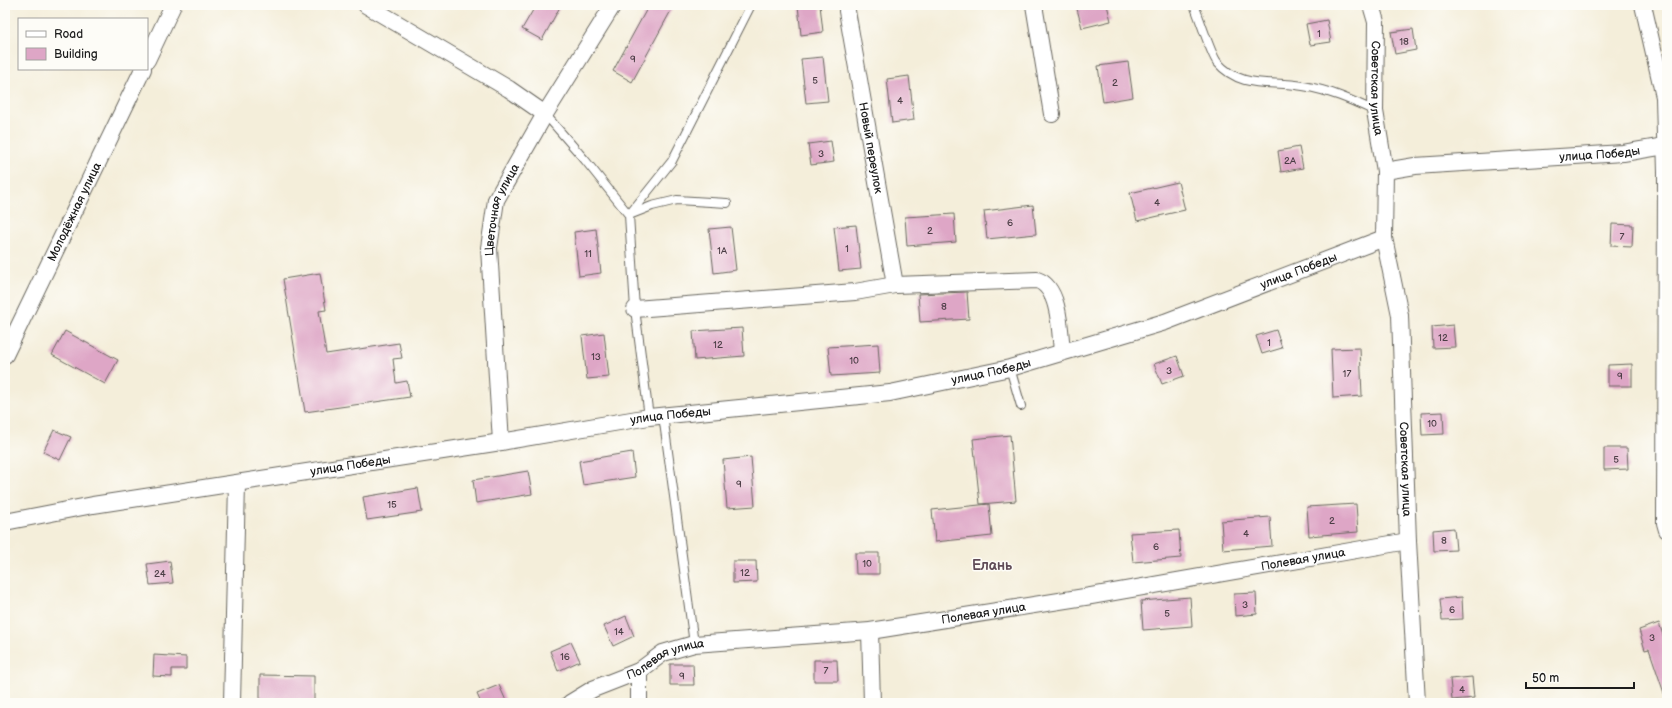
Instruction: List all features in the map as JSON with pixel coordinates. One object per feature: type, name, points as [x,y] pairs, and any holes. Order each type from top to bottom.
[{"type":"street","points":[[148,58],[173,5]]},
{"type":"street","points":[[366,5],[509,89],[545,114]]},
{"type":"street","name":"Цветочная улица","points":[[502,442],[489,248],[496,200],[545,114],[613,5]]},
{"type":"street","points":[[1034,5],[1052,114]]},
{"type":"street","name":"Советская улица","points":[[1371,5],[1376,22],[1375,111],[1385,171]]},
{"type":"street","points":[[1643,5],[1664,97],[1665,523],[1667,530]]},
{"type":"street","name":"Новый переулок","points":[[847,11],[895,286]]},
{"type":"street","name":"Молодёжная улица","points":[[5,355],[143,70]]},
{"type":"street","name":"улица Победы","points":[[1385,171],[1415,166],[1623,153],[1665,146]]},
{"type":"street","points":[[1384,238],[1385,171]]},
{"type":"street","name":"Советская улица","points":[[1384,238],[1400,315],[1408,541],[1417,703]]},
{"type":"street","name":"улица Победы","points":[[5,522],[93,505],[502,442],[656,416],[890,393],[1010,368],[1165,322],[1384,238]]},
{"type":"street","points":[[635,309],[855,292],[895,286],[1037,280],[1043,282],[1052,295],[1059,314],[1062,352]]},
{"type":"street","points":[[232,703],[237,483]]},
{"type":"street","name":"Полевая улица","points":[[570,703],[593,689],[639,670],[663,653],[694,644],[870,630],[1091,596],[1408,541]]},
{"type":"street","points":[[870,630],[872,703]]},
{"type":"street","points":[[639,670],[640,703]]},
{"type":"lane","points":[[629,216],[672,161],[751,5]]},
{"type":"lane","points":[[1194,5],[1216,61],[1234,76],[1258,83],[1302,85],[1340,95],[1375,111]]},
{"type":"lane","points":[[545,114],[585,160],[629,216],[635,309],[656,416],[694,644]]},
{"type":"lane","points":[[629,216],[652,206],[677,200],[727,203]]},
{"type":"lane","points":[[1010,368],[1021,406]]},
{"type":"building","points":[[536,5],[561,5],[542,40],[522,29]]},
{"type":"building","points":[[649,5],[674,5],[632,82],[613,71]]},
{"type":"building","points":[[798,5],[820,5],[823,32],[801,35]]},
{"type":"building","points":[[1076,5],[1107,5],[1111,21],[1082,28]]},
{"type":"building","points":[[1327,20],[1331,42],[1310,45],[1306,24]]},
{"type":"building","points":[[1413,29],[1416,50],[1395,54],[1391,32]]},
{"type":"building","points":[[823,57],[828,101],[806,103],[801,59]]},
{"type":"building","points":[[1128,62],[1133,97],[1103,102],[1098,66]]},
{"type":"building","points":[[909,76],[914,120],[892,123],[887,79]]},
{"type":"building","points":[[831,141],[834,162],[811,165],[808,144]]},
{"type":"building","points":[[1299,147],[1303,168],[1281,172],[1278,151]]},
{"type":"building","points":[[1178,182],[1185,210],[1137,221],[1130,193]]},
{"type":"building","points":[[1033,205],[1036,234],[987,239],[984,211]]},
{"type":"building","points":[[954,214],[956,242],[907,246],[905,217]]},
{"type":"building","points":[[1612,224],[1633,225],[1632,247],[1611,246]]},
{"type":"building","points":[[856,225],[861,269],[839,271],[834,227]]},
{"type":"building","points":[[731,227],[736,270],[714,273],[709,229]]},
{"type":"building","points":[[596,229],[601,273],[579,276],[574,232]]},
{"type":"building","points":[[320,273],[326,310],[319,311],[326,354],[399,343],[402,358],[393,359],[396,383],[407,381],[410,397],[305,412],[283,279]]},
{"type":"building","points":[[967,292],[969,319],[920,322],[918,294]]},
{"type":"building","points":[[1453,325],[1455,347],[1433,348],[1432,327]]},
{"type":"building","points":[[742,328],[744,356],[695,360],[693,331]]},
{"type":"building","points":[[1276,330],[1282,348],[1262,354],[1256,336]]},
{"type":"building","points":[[65,331],[118,360],[105,384],[52,355]]},
{"type":"building","points":[[604,333],[609,377],[587,379],[582,336]]},
{"type":"building","points":[[878,344],[880,373],[831,376],[828,347]]},
{"type":"building","points":[[1360,348],[1362,396],[1333,398],[1331,349]]},
{"type":"building","points":[[1177,356],[1184,376],[1162,384],[1154,364]]},
{"type":"building","points":[[1632,364],[1632,386],[1608,386],[1608,365]]},
{"type":"building","points":[[1443,412],[1444,434],[1422,435],[1421,413]]},
{"type":"building","points":[[54,430],[71,437],[60,460],[43,452]]},
{"type":"building","points":[[1010,435],[1016,501],[980,504],[973,439]]},
{"type":"building","points":[[1604,448],[1627,448],[1628,469],[1604,470]]},
{"type":"building","points":[[632,452],[635,477],[583,485],[579,461]]},
{"type":"building","points":[[751,457],[755,506],[727,508],[723,460]]},
{"type":"building","points":[[528,471],[532,494],[476,503],[473,480]]},
{"type":"building","points":[[418,488],[422,512],[367,520],[363,497]]},
{"type":"building","points":[[989,504],[992,536],[935,542],[932,510]]},
{"type":"building","points":[[1356,504],[1358,532],[1309,536],[1307,507]]},
{"type":"building","points":[[1270,517],[1272,546],[1223,550],[1221,521]]},
{"type":"building","points":[[1454,528],[1456,550],[1434,551],[1433,530]]},
{"type":"building","points":[[1179,530],[1181,558],[1133,562],[1130,533]]},
{"type":"building","points":[[855,553],[879,553],[879,574],[856,574]]},
{"type":"building","points":[[170,561],[173,583],[150,585],[147,564]]},
{"type":"building","points":[[733,561],[756,561],[757,582],[733,583]]},
{"type":"building","points":[[1256,593],[1257,614],[1235,616],[1234,594]]},
{"type":"building","points":[[1190,597],[1192,626],[1143,630],[1141,601]]},
{"type":"building","points":[[1462,597],[1463,619],[1442,620],[1440,599]]},
{"type":"building","points":[[626,616],[634,636],[613,646],[604,626]]},
{"type":"building","points":[[1659,623],[1667,647],[1667,696],[1665,696],[1649,649],[1645,650],[1639,630]]},
{"type":"building","points":[[571,642],[580,661],[558,671],[550,651]]},
{"type":"building","points":[[154,655],[186,657],[186,669],[172,669],[172,677],[153,676]]},
{"type":"building","points":[[814,660],[837,660],[838,681],[814,681]]},
{"type":"building","points":[[670,664],[693,664],[694,685],[670,685]]},
{"type":"building","points":[[260,675],[314,676],[314,703],[260,703]]},
{"type":"building","points":[[1472,677],[1474,698],[1452,700],[1450,679]]},
{"type":"building","points":[[499,685],[507,703],[481,703],[477,694]]},
{"type":"district","name":"Елань","points":[[992,565]]}]
